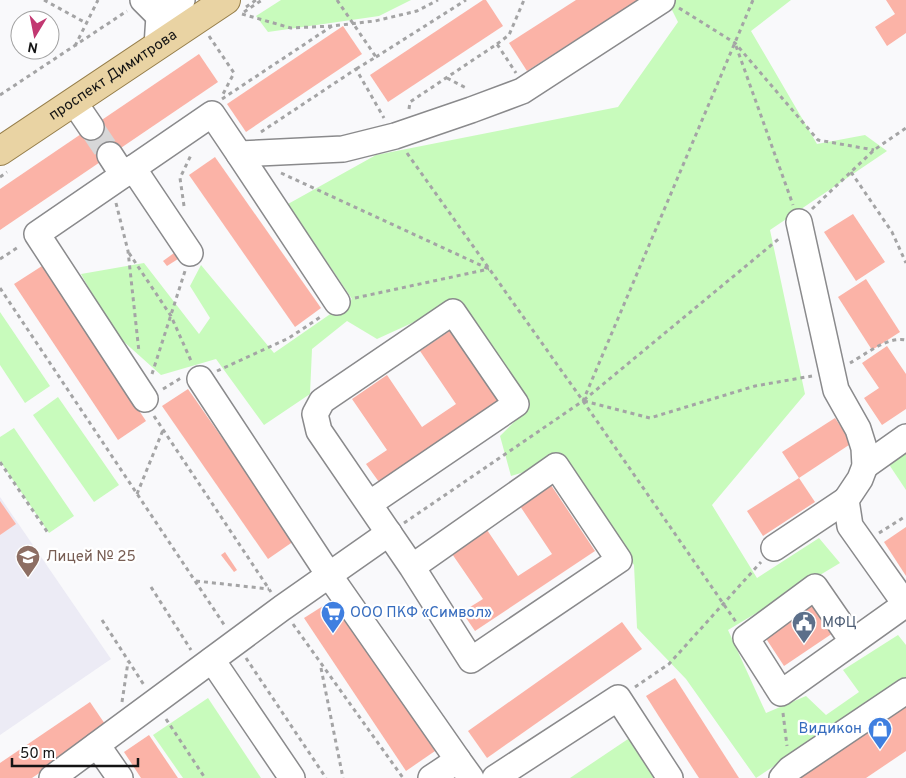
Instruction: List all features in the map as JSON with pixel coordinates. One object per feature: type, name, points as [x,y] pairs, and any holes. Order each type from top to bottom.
[{"type":"main road","name":"проспект Димитрова","points":[[0,151],[157,46],[190,10],[234,7]]},
{"type":"street","points":[[237,151],[343,149],[401,134],[526,88],[668,2]]},
{"type":"street","points":[[157,46],[148,6],[190,10]]},
{"type":"street","points":[[74,102],[91,127]]},
{"type":"street","points":[[145,399],[38,234],[119,170],[212,114],[337,302]]},
{"type":"street","points":[[119,170],[190,253]]},
{"type":"street","points":[[774,548],[846,500],[860,479],[865,466],[864,448],[858,429],[836,390],[799,222]]},
{"type":"street","points":[[369,504],[516,404],[453,312],[322,401],[315,414],[318,431],[412,567],[471,660],[619,560],[556,466],[412,567]]},
{"type":"street","points":[[200,379],[329,575],[464,769],[432,778]]},
{"type":"street","points":[[865,466],[906,437]]},
{"type":"street","points":[[846,500],[850,526],[906,604],[853,642],[781,693],[746,638],[815,587],[853,642]]},
{"type":"street","points":[[52,778],[97,745],[150,695],[212,660],[389,533]]},
{"type":"street","points":[[212,660],[292,778]]},
{"type":"street","points":[[786,774],[906,691]]},
{"type":"street","points":[[496,778],[618,698],[670,778]]},
{"type":"street","points":[[97,745],[120,778]]},
{"type":"path","points":[[44,0],[86,23]]},
{"type":"path","points":[[75,46],[98,0]]},
{"type":"path","points":[[337,0],[376,58]]},
{"type":"path","points":[[234,7],[291,28],[375,21],[417,10],[438,0]]},
{"type":"path","points":[[237,151],[356,69],[466,0]]},
{"type":"path","points":[[401,134],[410,102],[509,35],[524,0]]},
{"type":"path","points":[[583,401],[753,0]]},
{"type":"path","points":[[668,2],[735,43],[818,140],[874,150]]},
{"type":"path","points":[[0,95],[75,46],[148,6]]},
{"type":"path","points":[[190,10],[234,73],[219,101],[332,26]]},
{"type":"path","points":[[735,43],[799,222]]},
{"type":"path","points":[[497,44],[526,88]]},
{"type":"path","points":[[356,69],[489,269],[733,617]]},
{"type":"path","points":[[389,533],[583,401],[799,222],[874,150],[906,128]]},
{"type":"path","points":[[119,170],[140,360]]},
{"type":"path","points":[[275,170],[489,269]]},
{"type":"path","points":[[851,172],[892,232],[906,263]]},
{"type":"path","points":[[128,251],[171,316],[200,379]]},
{"type":"path","points":[[145,399],[184,376],[200,379],[289,338],[323,315],[337,302],[489,269]]},
{"type":"path","points":[[0,288],[326,778]]},
{"type":"path","points":[[583,401],[650,418],[755,386],[832,373],[898,338],[906,340]]},
{"type":"path","points":[[137,494],[163,429]]},
{"type":"path","points":[[0,462],[48,533]]},
{"type":"path","points":[[863,544],[906,516]]},
{"type":"path","points":[[618,698],[669,664],[774,548]]},
{"type":"path","points":[[195,581],[269,589]]},
{"type":"path","points":[[102,620],[205,778]]},
{"type":"path","points":[[127,669],[128,662]]},
{"type":"path","points":[[320,665],[343,778]]},
{"type":"path","points":[[781,693],[786,774]]},
{"type":"shaded area","name":"Лицей № 25","points":[[0,497],[111,659],[0,735]]},
{"type":"green space","points":[[281,0],[411,0],[379,16],[268,32],[256,16]]},
{"type":"green space","points":[[667,0],[791,0],[751,31],[817,144],[865,135],[887,151],[770,230],[805,394],[712,505],[757,578],[819,538],[840,563],[728,630],[766,713],[806,696],[826,715],[859,692],[843,670],[898,635],[906,645],[906,679],[756,778],[686,679],[637,628],[634,565],[564,460],[511,476],[500,436],[530,406],[460,301],[377,339],[347,321],[312,349],[310,394],[264,425],[216,359],[161,375],[113,332],[81,274],[144,263],[199,334],[210,318],[190,286],[201,265],[274,353],[352,299],[288,204],[376,155],[618,107],[678,22]]},
{"type":"green space","points":[[0,312],[50,386],[25,403],[0,365]]},
{"type":"green space","points":[[58,397],[119,485],[94,502],[33,415]]},
{"type":"green space","points":[[14,428],[74,516],[49,533],[0,461],[0,437]]},
{"type":"green space","points":[[906,451],[906,490],[888,463]]},
{"type":"green space","points":[[208,698],[261,778],[183,778],[153,735]]},
{"type":"green space","points":[[634,735],[663,778],[570,778]]},
{"type":"building","points":[[483,0],[486,0],[503,26],[388,102],[370,75]]},
{"type":"building","points":[[576,0],[638,0],[527,71],[509,43]]},
{"type":"building","points":[[886,0],[906,0],[906,33],[887,46],[875,27],[895,14]]},
{"type":"building","points":[[343,26],[362,54],[246,132],[227,104]]},
{"type":"building","points":[[199,54],[218,82],[0,230],[0,189]]},
{"type":"building","points":[[215,157],[321,308],[295,327],[189,175]]},
{"type":"building","points":[[853,214],[885,262],[856,281],[824,232]]},
{"type":"building","points":[[174,253],[178,259],[167,266],[163,261]]},
{"type":"building","points":[[42,266],[146,421],[118,440],[14,284]]},
{"type":"building","points":[[866,279],[900,332],[872,350],[838,297]]},
{"type":"building","points":[[451,330],[499,401],[379,482],[366,464],[387,450],[352,399],[387,375],[422,427],[456,404],[420,351]]},
{"type":"building","points":[[887,346],[906,374],[906,409],[882,425],[864,398],[879,388],[862,363]]},
{"type":"building","points":[[188,389],[294,541],[268,559],[162,406]]},
{"type":"building","points":[[835,418],[852,443],[799,478],[782,452]]},
{"type":"building","points":[[799,478],[815,502],[763,536],[747,511]]},
{"type":"building","points":[[547,479],[595,551],[475,631],[462,612],[483,599],[448,548],[483,524],[518,576],[552,554],[516,500]]},
{"type":"building","points":[[0,501],[16,524],[0,535]]},
{"type":"building","points":[[906,527],[906,576],[884,542]]},
{"type":"building","points":[[225,552],[237,570],[234,572],[221,555]]},
{"type":"building","points":[[334,599],[435,751],[406,771],[304,618]]},
{"type":"building","points":[[813,604],[833,633],[784,666],[765,637]]},
{"type":"building","points":[[622,622],[642,649],[487,758],[468,731]]},
{"type":"building","points":[[675,678],[739,778],[699,778],[658,715],[646,696]]},
{"type":"building","points":[[90,702],[107,727],[32,778],[0,778],[0,763]]},
{"type":"building","points":[[906,706],[906,751],[866,778],[800,778]]},
{"type":"building","points":[[149,735],[178,778],[141,778],[124,752]]},
{"type":"tunnel","points":[[91,127],[110,155]]},
{"type":"place","name":"Лицей № 25","points":[[28,578]]},
{"type":"place","name":"ООО ПКФ «Символ»","points":[[333,634]]},
{"type":"place","name":"МФЦ","points":[[804,644]]},
{"type":"place","name":"Видикон","points":[[880,750]]}]
